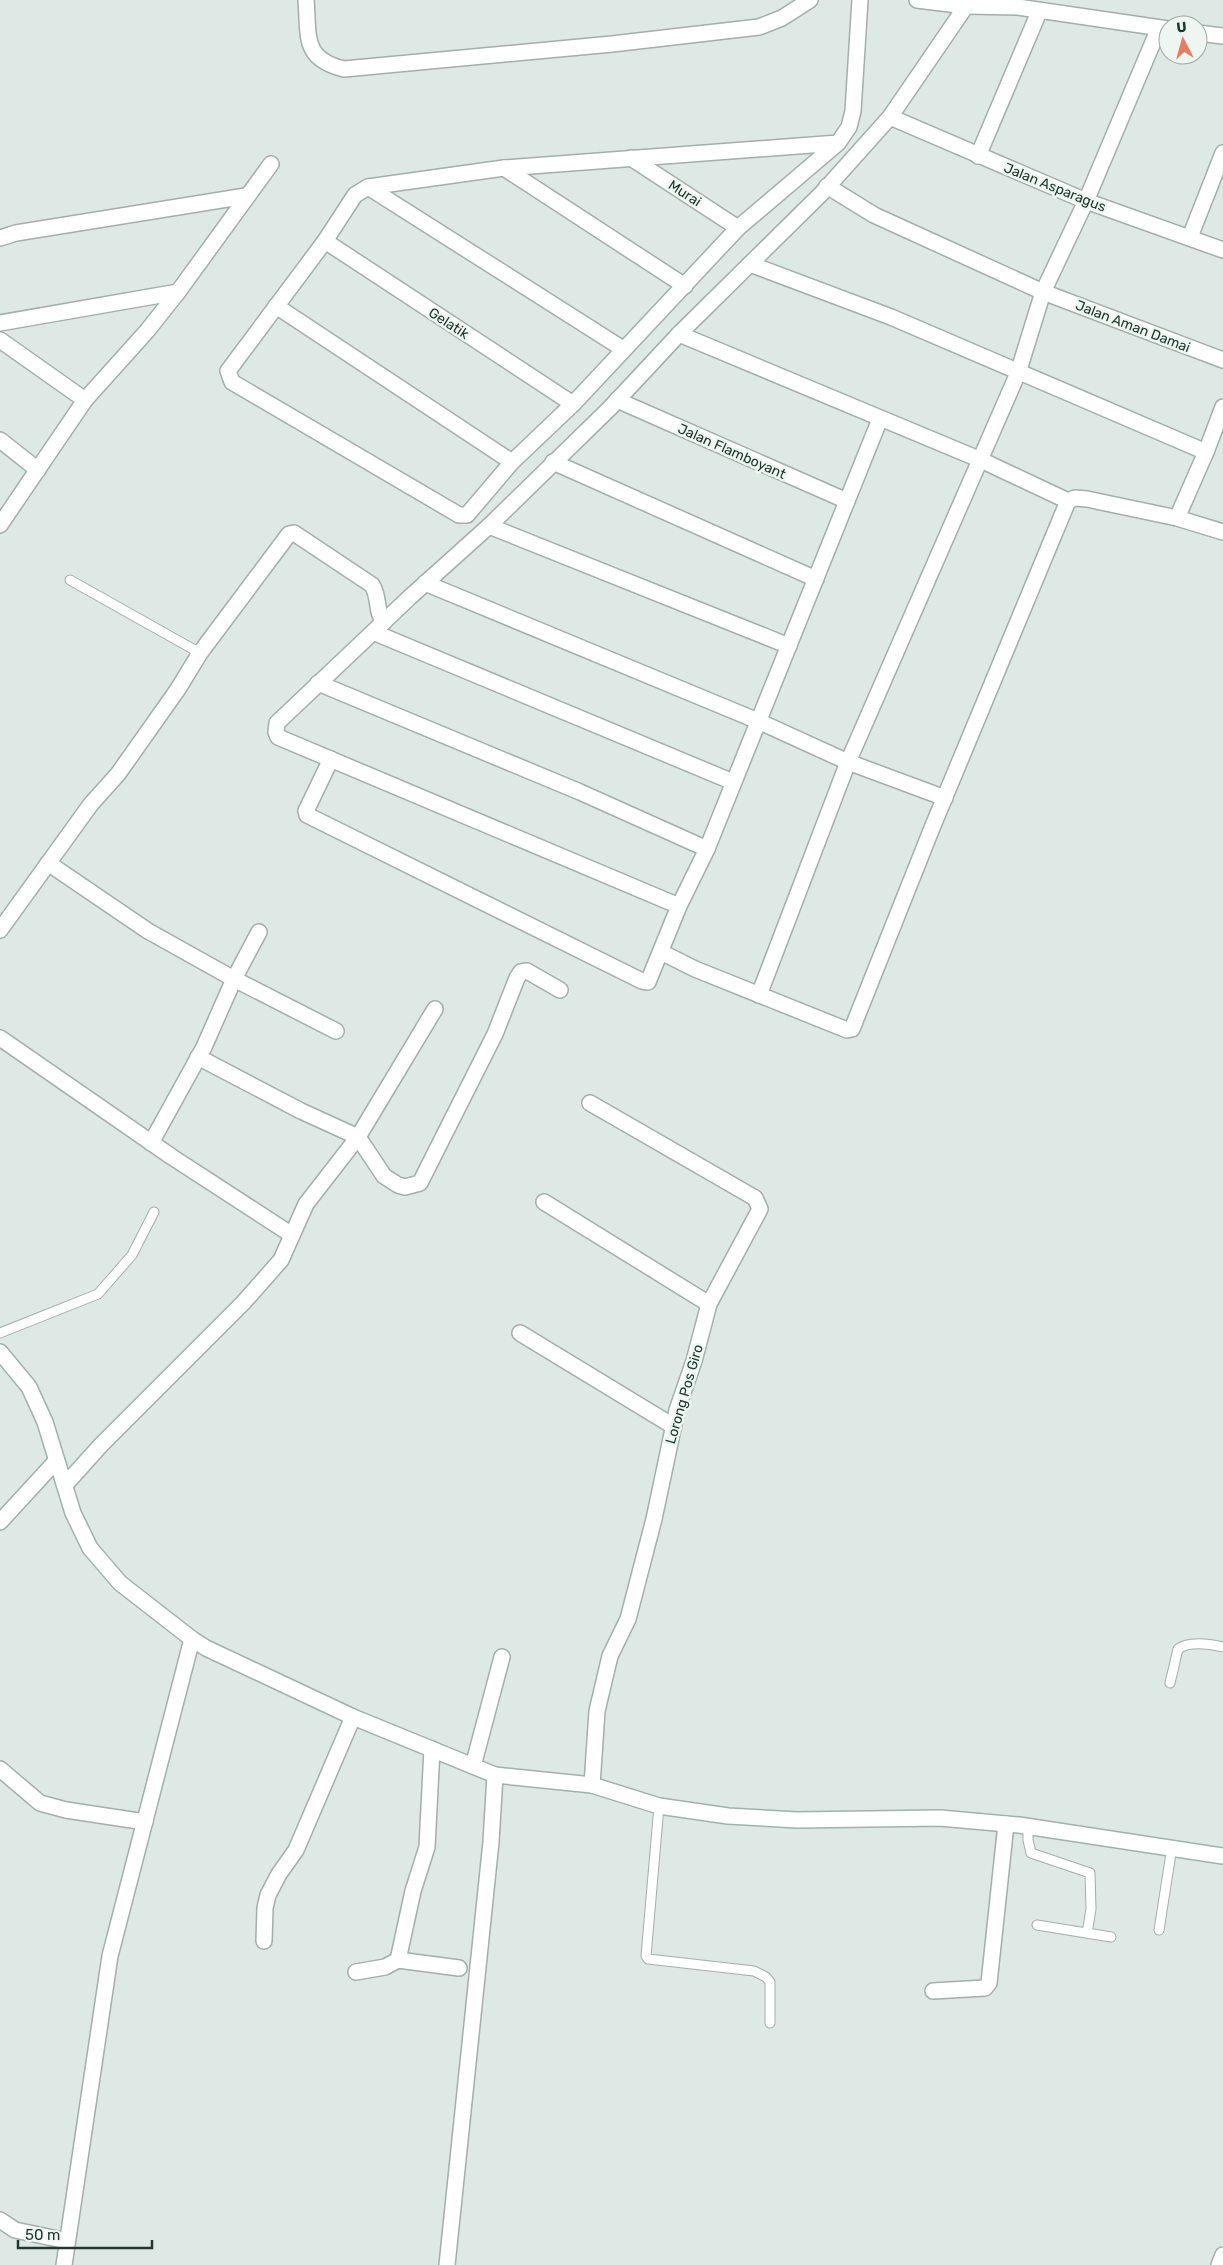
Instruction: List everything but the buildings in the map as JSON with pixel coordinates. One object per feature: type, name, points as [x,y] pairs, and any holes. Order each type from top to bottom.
[{"type":"street","points":[[306,0],[310,46],[318,58],[331,66],[344,69],[612,44],[759,27],[782,18],[808,0]]},
{"type":"street","points":[[838,143],[504,168],[368,187],[355,195],[325,241],[228,371],[232,382],[459,515],[470,513],[512,462],[573,404],[623,349],[686,286],[738,228],[838,143],[849,126],[853,111],[860,0]]},
{"type":"street","points":[[917,0],[938,1],[966,6],[1019,4],[1040,12],[1158,28]]},
{"type":"street","points":[[679,906],[278,737],[276,732],[277,723],[425,583],[489,526],[617,400],[828,186],[890,117],[966,6]]},
{"type":"street","points":[[978,156],[1040,12]]},
{"type":"street","points":[[1208,34],[1223,36]]},
{"type":"street","points":[[759,995],[848,762],[1018,372],[1043,292],[1158,42]]},
{"type":"street","name":"Jalan Asparagus","points":[[890,117],[1086,201],[1223,250]]},
{"type":"street","points":[[1190,237],[1223,153]]},
{"type":"street","name":"Murai","points":[[631,158],[738,228]]},
{"type":"street","points":[[0,526],[85,400],[147,331],[178,292],[271,164]]},
{"type":"street","points":[[504,168],[686,286]]},
{"type":"street","name":"Jalan Aman Damai","points":[[828,186],[874,215],[1043,292],[1223,360]]},
{"type":"street","points":[[368,187],[623,349]]},
{"type":"street","points":[[0,238],[16,233],[246,196]]},
{"type":"street","name":"Gelatik","points":[[325,241],[573,404]]},
{"type":"street","points":[[750,264],[891,317],[1206,452]]},
{"type":"street","points":[[0,323],[178,292]]},
{"type":"street","points":[[276,306],[512,462]]},
{"type":"street","points":[[680,334],[980,460],[1068,502]]},
{"type":"street","points":[[0,340],[85,400]]},
{"type":"street","name":"Jalan Flamboyant","points":[[617,400],[847,501]]},
{"type":"street","points":[[1177,518],[1206,452],[1223,407]]},
{"type":"street","points":[[331,759],[306,811],[307,815],[642,981],[648,982],[679,906],[707,848],[880,419]]},
{"type":"street","points":[[0,440],[38,470]]},
{"type":"street","points":[[553,462],[816,579]]},
{"type":"street","points":[[661,952],[695,969],[846,1030],[852,1028],[1068,502],[1075,498],[1087,499],[1177,518],[1223,532]]},
{"type":"street","points":[[489,526],[789,646]]},
{"type":"street","points":[[0,930],[91,804],[118,774],[178,689],[200,654],[286,536],[292,533],[372,585],[377,592],[378,627]]},
{"type":"street","points":[[425,583],[758,721],[848,762],[945,798]]},
{"type":"street","points":[[378,627],[733,782]]},
{"type":"street","points":[[318,683],[580,792],[707,848]]},
{"type":"street","points":[[48,863],[148,931],[234,979],[336,1032]]},
{"type":"street","points":[[151,1143],[198,1057],[234,979],[259,932]]},
{"type":"street","points":[[198,1057],[300,1111],[358,1137],[384,1176],[405,1187],[420,1183],[495,1034],[521,972],[527,971],[560,990]]},
{"type":"street","points":[[65,1485],[101,1445],[243,1303],[281,1260],[306,1204],[358,1137],[435,1009]]},
{"type":"street","points":[[0,1038],[151,1143],[292,1235]]},
{"type":"street","name":"Lorong Pos Giro","points":[[590,1103],[755,1198],[759,1205],[756,1218],[709,1304],[694,1361],[673,1426],[654,1519],[628,1619],[610,1656],[597,1710],[592,1785]]},
{"type":"street","points":[[544,1202],[709,1304]]},
{"type":"street","points":[[520,1333],[673,1426]]},
{"type":"street","points":[[0,1352],[29,1387],[45,1422],[73,1513],[90,1548],[120,1583],[206,1648],[353,1717],[432,1750],[495,1775],[592,1785],[659,1806],[728,1816],[797,1820],[940,1818],[1028,1826],[1223,1856]]},
{"type":"street","points":[[0,1522],[56,1461]]},
{"type":"street","points":[[64,2265],[66,2241],[110,1956],[192,1639]]},
{"type":"street","points":[[473,1766],[502,1657]]},
{"type":"street","points":[[264,1941],[264,1908],[268,1895],[278,1874],[296,1850],[353,1717]]},
{"type":"street","points":[[398,1960],[413,1891],[427,1847],[432,1750]]},
{"type":"street","points":[[0,1768],[40,1803],[66,1810],[145,1822]]},
{"type":"street","points":[[447,2265],[491,1842],[495,1775]]},
{"type":"street","points":[[933,1991],[985,1988],[989,1983],[1006,1824]]},
{"type":"street","points":[[356,1972],[384,1967],[398,1960],[458,1968]]},
{"type":"street","points":[[0,2220],[15,2230],[66,2241]]},
{"type":"street","points":[[1219,2265],[1223,2255]]},
{"type":"lane","points":[[70,580],[200,654]]},
{"type":"lane","points":[[0,1333],[98,1294],[132,1255],[154,1212]]},
{"type":"lane","points":[[1170,1683],[1178,1649],[1182,1646],[1191,1644],[1223,1647]]},
{"type":"lane","points":[[659,1806],[646,1956],[648,1958],[754,1971],[766,1977],[770,1982],[770,2023]]},
{"type":"lane","points":[[1028,1826],[1028,1840],[1031,1853],[1090,1873],[1091,1909],[1087,1933]]},
{"type":"lane","points":[[1159,1930],[1172,1847]]},
{"type":"lane","points":[[1037,1925],[1111,1937]]}]
